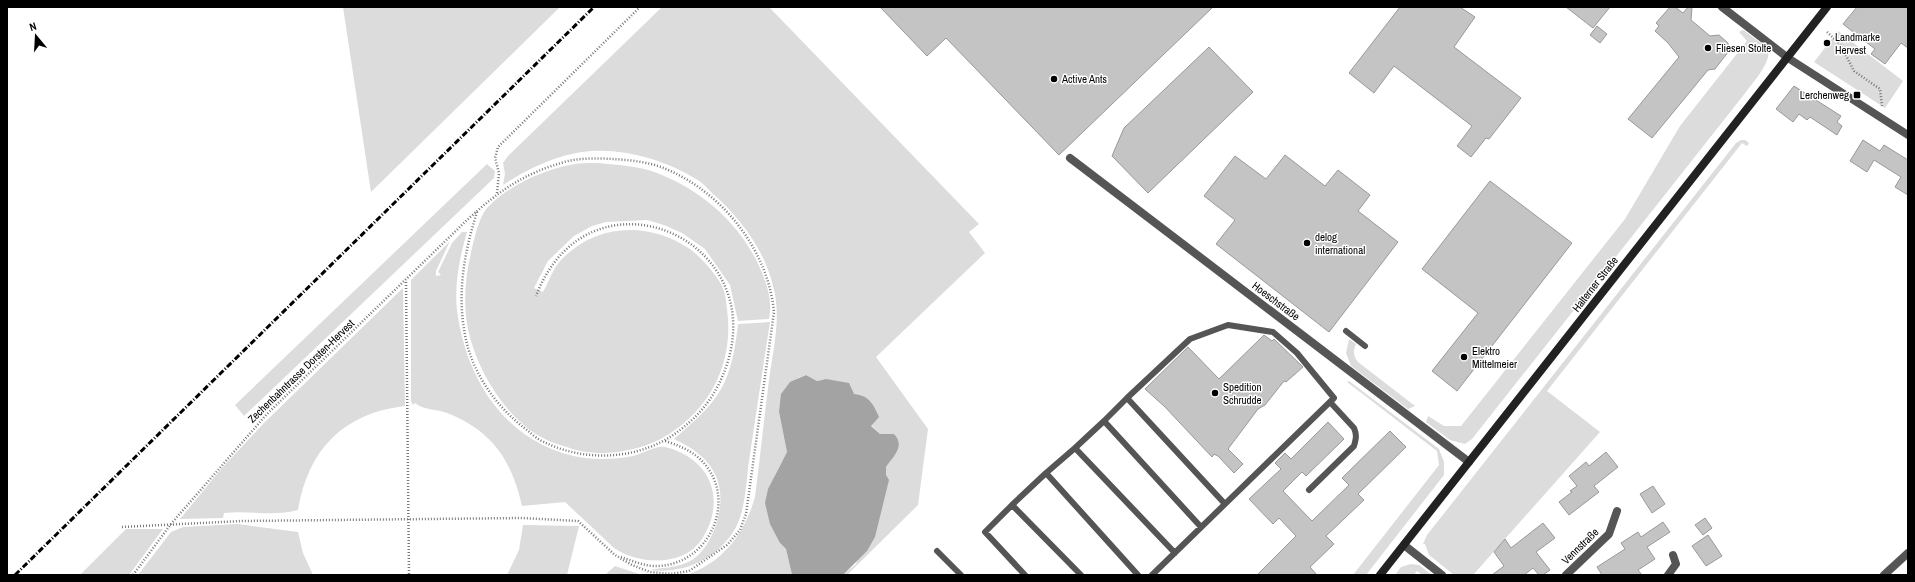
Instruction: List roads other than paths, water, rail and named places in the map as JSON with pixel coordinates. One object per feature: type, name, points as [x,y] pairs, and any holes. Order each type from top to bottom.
[{"type":"main road","name":"Halterner Straße","points":[[1380,575],[1827,7]]},
{"type":"street","points":[[1722,7],[1788,58],[1908,135]]},
{"type":"street","name":"Hoeschstraße","points":[[1070,158],[1469,462]]},
{"type":"street","name":"Vennstraße","points":[[1566,575],[1609,534],[1617,511]]},
{"type":"street","points":[[1404,545],[1442,575]]},
{"type":"street","points":[[1884,575],[1908,553]]},
{"type":"street","points":[[1668,575],[1676,564],[1673,555]]},
{"type":"lane","points":[[1025,575],[985,532],[1012,505],[1104,421],[1190,339],[1228,325],[1273,332],[1297,353],[1334,398],[1152,575]]},
{"type":"lane","points":[[1346,331],[1364,346]]},
{"type":"lane","points":[[1127,398],[1225,504]]},
{"type":"lane","points":[[1309,490],[1354,446],[1356,440],[1354,428],[1330,402]]},
{"type":"lane","points":[[1104,421],[1201,527]]},
{"type":"lane","points":[[1075,448],[1175,553]]},
{"type":"lane","points":[[1046,473],[1138,575]]},
{"type":"lane","points":[[1012,505],[1081,575]]},
{"type":"lane","points":[[937,551],[961,575]]},
{"type":"railway","points":[[15,575],[594,7]]},
{"type":"place","name":"Landmarke Hervest","points":[[1827,43]]},
{"type":"place","name":"Fliesen Stolte","points":[[1708,48]]},
{"type":"place","name":"Active Ants","points":[[1054,79]]},
{"type":"place","name":"Lerchenweg","points":[[1857,95]]},
{"type":"place","name":"delog international","points":[[1307,243]]},
{"type":"place","name":"Elektro Mittelmeier","points":[[1464,357]]},
{"type":"place","name":"Spedition Schrudde","points":[[1215,393]]}]
